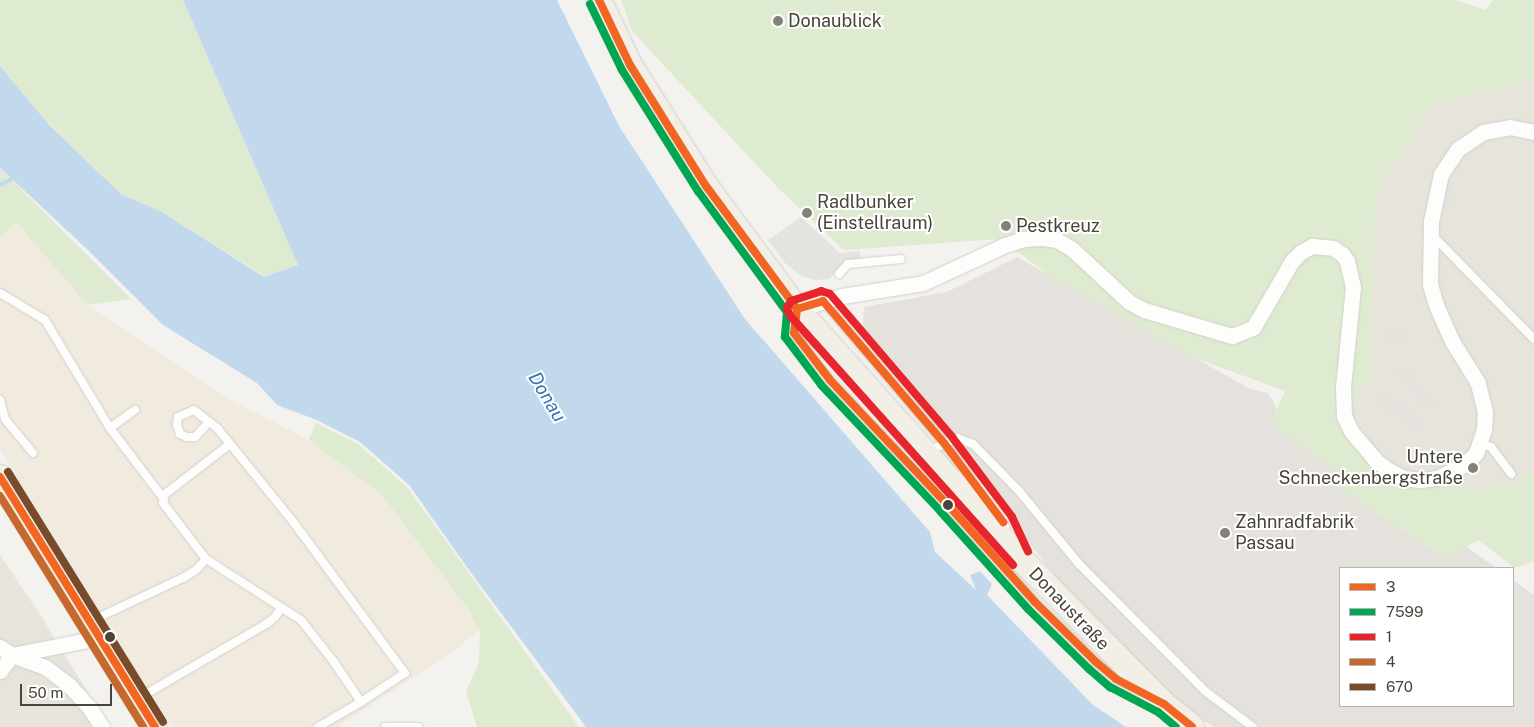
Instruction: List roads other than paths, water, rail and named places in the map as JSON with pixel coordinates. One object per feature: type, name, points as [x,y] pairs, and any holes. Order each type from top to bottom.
[{"type":"main road","name":"Donaustraße","points":[[599,0],[630,65],[706,186],[797,309],[935,447],[1020,558],[1164,704],[1192,727]]},
{"type":"main road","points":[[0,477],[155,727]]},
{"type":"street","points":[[797,309],[823,301],[923,283],[1024,238],[1042,238],[1057,240],[1072,249],[1129,302],[1144,310],[1232,336],[1253,328],[1292,261],[1302,252],[1312,246],[1333,248],[1342,254],[1347,261],[1352,276],[1353,299],[1345,358],[1344,405],[1344,416],[1350,431],[1376,461],[1404,478],[1419,480],[1449,474],[1464,465],[1476,453],[1481,443],[1485,412],[1478,383],[1452,340],[1436,305],[1430,284],[1430,233],[1441,174],[1458,148],[1483,132],[1510,127],[1534,132]]},
{"type":"street","points":[[6,651],[83,642],[93,628]]},
{"type":"street","points":[[0,671],[6,651]]},
{"type":"street","points":[[6,651],[45,667],[68,685],[89,708],[102,727]]},
{"type":"lane","points":[[1430,233],[1534,339]]},
{"type":"lane","points":[[839,274],[848,264],[901,259]]},
{"type":"lane","points":[[0,293],[45,320],[110,428],[163,498],[163,503],[206,559],[216,568],[301,620],[334,662],[361,702]]},
{"type":"lane","points":[[823,301],[935,447],[957,438],[973,444],[1019,491],[1079,564],[1205,691],[1253,727]]},
{"type":"lane","name":"Donaustraße","points":[[797,309],[794,333],[830,380],[948,505],[1035,602],[1116,679],[1164,704]]},
{"type":"lane","points":[[0,400],[5,419],[33,453]]},
{"type":"lane","points":[[110,428],[135,410]]},
{"type":"lane","points":[[209,422],[230,444],[294,523],[405,672],[361,702],[318,727]]},
{"type":"lane","points":[[1481,443],[1491,447],[1510,474]]},
{"type":"lane","points":[[163,498],[164,494],[230,444]]},
{"type":"lane","points":[[93,628],[183,578],[196,570],[206,559]]},
{"type":"lane","points":[[138,699],[276,618],[281,608]]},
{"type":"lane","points":[[384,727],[418,727]]},
{"type":"water","name":"Donau","points":[[183,0],[557,0],[619,126],[745,319],[930,532],[935,552],[976,590],[970,575],[980,571],[992,584],[987,595],[1093,705],[1126,727],[586,727],[469,570],[409,485],[360,442],[317,420],[277,405],[257,383],[163,325],[89,251],[0,168],[0,66],[50,126],[121,194],[162,212],[264,277],[298,265]]},
{"type":"waterway","points":[[0,185],[12,179]]},
{"type":"place","name":"Donaublick","points":[[778,21]]},
{"type":"place","name":"Radlbunker (Einstellraum)","points":[[807,213]]},
{"type":"place","name":"Pestkreuz","points":[[1006,226]]},
{"type":"place","name":"Untere Schneckenbergstraße","points":[[1473,468]]},
{"type":"place","name":"Zahnradfabrik Passau","points":[[1225,533]]}]
